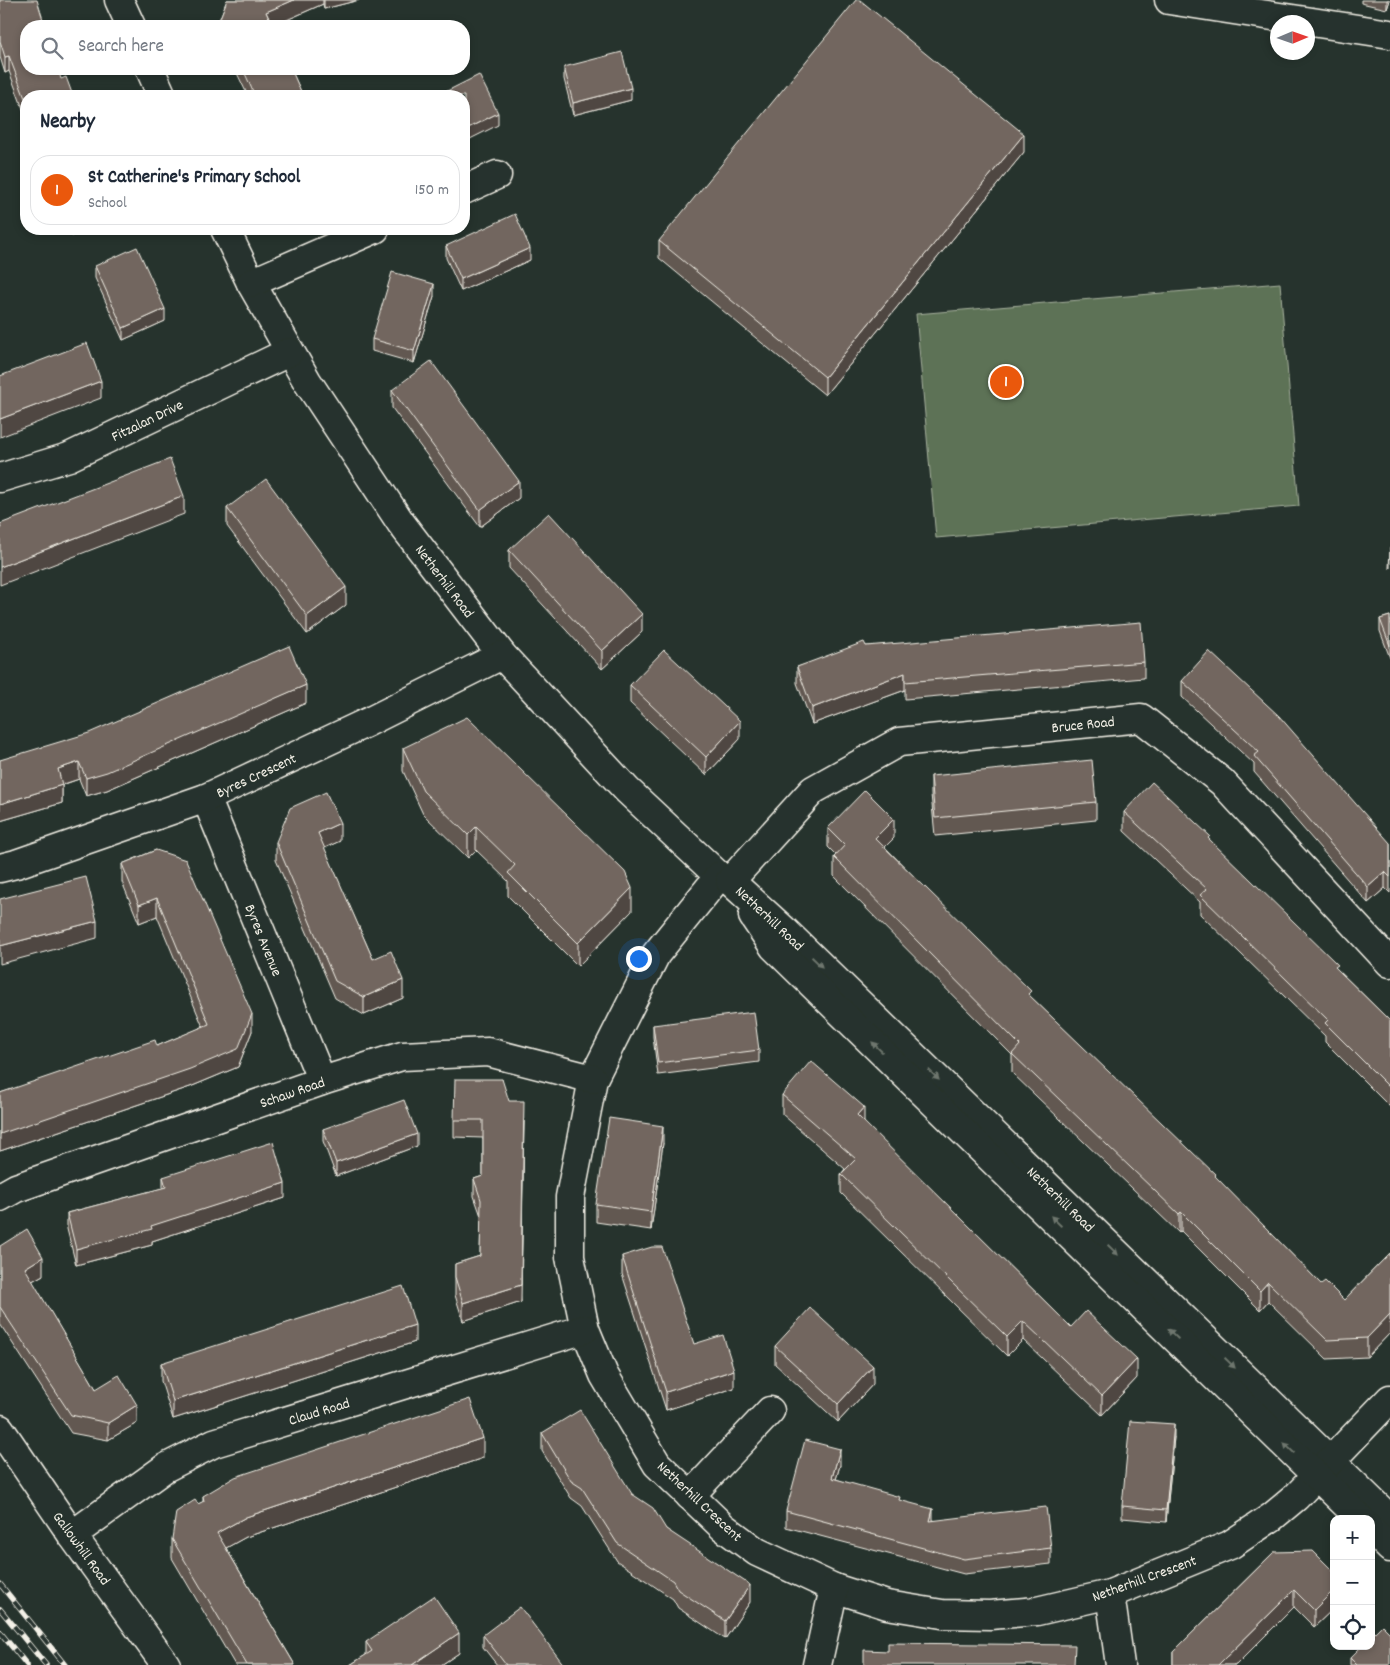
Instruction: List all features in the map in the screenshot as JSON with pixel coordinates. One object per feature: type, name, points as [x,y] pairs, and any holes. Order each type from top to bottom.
[{"type":"street","points":[[119,0],[128,20]]},
{"type":"street","points":[[1169,0],[1390,34]]},
{"type":"street","points":[[153,75],[159,90]]},
{"type":"street","points":[[470,187],[497,175]]},
{"type":"street","name":"Netherhill Road","points":[[228,235],[289,352],[307,381],[401,523],[502,655],[627,790],[725,879],[774,947],[1323,1467],[1390,1519]]},
{"type":"street","points":[[252,283],[361,235]]},
{"type":"street","name":"Fitzalan Drive","points":[[0,478],[69,457],[289,352]]},
{"type":"street","name":"Byres Crescent","points":[[0,868],[206,798],[368,722],[502,655]]},
{"type":"street","name":"Bruce Road","points":[[725,879],[813,790],[899,742],[1141,718],[1222,782],[1390,962]]},
{"type":"street","name":"Byres Avenue","points":[[206,798],[322,1081]]},
{"type":"street","name":"Netherhill Crescent","points":[[725,879],[656,954],[593,1079],[570,1197],[570,1257],[585,1329],[604,1375],[657,1464],[723,1527],[757,1552],[834,1588],[887,1605],[942,1614],[990,1615],[1037,1611],[1110,1594],[1230,1545],[1272,1518],[1296,1497],[1390,1399]]},
{"type":"street","name":"Schaw Road","points":[[0,1197],[16,1188],[322,1081],[402,1056],[488,1052],[593,1079]]},
{"type":"street","name":"Claud Road","points":[[72,1535],[166,1468],[214,1443],[585,1329]]},
{"type":"street","points":[[690,1496],[770,1411]]},
{"type":"street","name":"Gallowhill Road","points":[[0,1430],[72,1535],[166,1665]]},
{"type":"street","name":"Netherhill Road","points":[[1323,1467],[1358,1515]]},
{"type":"street","points":[[1375,1533],[1390,1548]]},
{"type":"street","points":[[817,1665],[834,1588]]},
{"type":"street","points":[[1110,1594],[1120,1665]]},
{"type":"green space","points":[[1280,283],[1299,506],[936,538],[916,314]]},
{"type":"building","points":[[0,0],[37,0],[43,20],[20,20],[20,75],[60,75],[61,79],[66,77],[71,90],[22,90],[9,56],[5,57],[0,41]]},
{"type":"building","points":[[227,0],[294,0],[266,12],[269,20],[221,20],[220,18]]},
{"type":"building","points":[[856,0],[860,0],[1024,134],[825,377],[659,241]]},
{"type":"building","points":[[622,52],[631,88],[573,103],[564,67]]},
{"type":"building","points":[[246,75],[294,75],[300,90],[252,90]]},
{"type":"building","points":[[479,75],[498,113],[470,127],[470,90],[449,90]]},
{"type":"building","points":[[515,214],[530,248],[461,279],[446,246]]},
{"type":"building","points":[[137,247],[165,309],[123,328],[95,266]]},
{"type":"building","points":[[392,272],[434,284],[414,351],[372,339]]},
{"type":"building","points":[[87,343],[101,381],[0,419],[0,376]]},
{"type":"building","points":[[431,361],[519,481],[480,510],[392,390]]},
{"type":"building","points":[[170,459],[184,496],[0,567],[0,524]]},
{"type":"building","points":[[266,479],[346,587],[307,616],[227,508]]},
{"type":"building","points":[[549,513],[642,614],[602,651],[509,550]]},
{"type":"building","points":[[1390,616],[1390,646],[1380,619]]},
{"type":"building","points":[[1141,622],[1144,662],[905,682],[905,673],[812,708],[797,667],[864,642],[866,646]]},
{"type":"building","points":[[289,646],[306,685],[107,772],[86,778],[79,762],[58,769],[62,785],[0,804],[0,760],[89,733]]},
{"type":"building","points":[[664,650],[740,721],[706,757],[630,685]]},
{"type":"building","points":[[1209,651],[1279,716],[1390,843],[1390,877],[1385,872],[1368,887],[1254,756],[1259,752],[1182,681]]},
{"type":"building","points":[[467,717],[625,872],[632,888],[578,943],[508,873],[515,865],[476,827],[468,835],[423,791],[403,748]]},
{"type":"building","points":[[1092,760],[1096,802],[935,818],[931,776]]},
{"type":"building","points":[[1152,782],[1210,836],[1208,838],[1338,965],[1335,967],[1390,1021],[1390,1088],[1325,1023],[1328,1020],[1200,895],[1207,889],[1124,812]]},
{"type":"building","points":[[865,790],[894,819],[875,838],[1031,991],[1028,994],[1216,1175],[1321,1284],[1325,1281],[1344,1300],[1390,1253],[1390,1314],[1367,1338],[1327,1340],[1268,1282],[1260,1291],[1181,1212],[1179,1214],[1012,1054],[1020,1045],[834,857],[845,845],[828,828]]},
{"type":"building","points":[[326,792],[340,823],[318,833],[373,959],[391,951],[403,980],[364,997],[335,981],[276,842],[290,808]]},
{"type":"building","points":[[156,850],[186,860],[252,1014],[238,1049],[190,1069],[0,1134],[0,1093],[155,1040],[157,1046],[209,1024],[157,898],[139,905],[122,864]]},
{"type":"building","points":[[86,877],[97,921],[0,946],[0,899]]},
{"type":"building","points":[[754,1012],[759,1050],[658,1063],[653,1025]]},
{"type":"building","points":[[811,1061],[864,1107],[857,1115],[1071,1327],[1086,1311],[1137,1359],[1102,1396],[1023,1321],[1007,1337],[841,1174],[856,1159],[782,1095]]},
{"type":"building","points":[[455,1079],[502,1079],[509,1101],[524,1101],[521,1285],[463,1303],[455,1277],[455,1264],[480,1256],[481,1200],[474,1179],[483,1176],[483,1120],[454,1120]]},
{"type":"building","points":[[404,1100],[417,1134],[336,1163],[323,1129]]},
{"type":"building","points":[[609,1118],[663,1126],[651,1212],[596,1204]]},
{"type":"building","points":[[273,1142],[285,1183],[151,1226],[152,1229],[76,1249],[67,1213],[166,1187],[163,1177]]},
{"type":"building","points":[[27,1229],[43,1257],[25,1268],[96,1389],[119,1375],[137,1405],[108,1423],[71,1415],[0,1307],[0,1246]]},
{"type":"building","points":[[652,1247],[662,1247],[694,1344],[723,1335],[734,1370],[666,1392],[622,1256]]},
{"type":"building","points":[[403,1286],[415,1325],[173,1401],[161,1363]]},
{"type":"building","points":[[810,1308],[873,1366],[838,1404],[775,1346]]},
{"type":"building","points":[[470,1399],[483,1438],[246,1517],[217,1533],[295,1665],[247,1665],[172,1539],[176,1512],[195,1500],[198,1504],[204,1501],[203,1496],[235,1477]]},
{"type":"building","points":[[580,1410],[632,1494],[653,1508],[666,1529],[750,1585],[725,1621],[678,1590],[673,1581],[617,1543],[582,1488],[571,1481],[542,1433]]},
{"type":"building","points":[[1130,1421],[1174,1424],[1166,1510],[1122,1506]]},
{"type":"building","points":[[805,1440],[840,1449],[832,1478],[900,1497],[899,1500],[933,1509],[930,1521],[1046,1507],[1051,1548],[964,1559],[786,1511]]},
{"type":"building","points":[[1313,1551],[1330,1568],[1330,1594],[1314,1610],[1294,1590],[1218,1665],[1173,1665],[1173,1652],[1274,1552]]},
{"type":"building","points":[[434,1596],[459,1633],[412,1665],[350,1665],[372,1651],[366,1642]]},
{"type":"building","points":[[520,1607],[564,1665],[506,1665],[483,1635]]},
{"type":"building","points":[[1382,1625],[1390,1633],[1390,1665],[1357,1665],[1350,1658],[1358,1650],[1375,1650],[1375,1632]]},
{"type":"building","points":[[888,1643],[1075,1645],[1074,1665],[864,1665],[864,1650],[888,1651]]},
{"type":"railway","points":[[0,1584],[65,1665]]},
{"type":"railway","points":[[0,1609],[46,1665]]},
{"type":"railway","points":[[0,1632],[27,1665]]},
{"type":"place","name":"St Catherine's Primary School","points":[[1006,382]]}]
